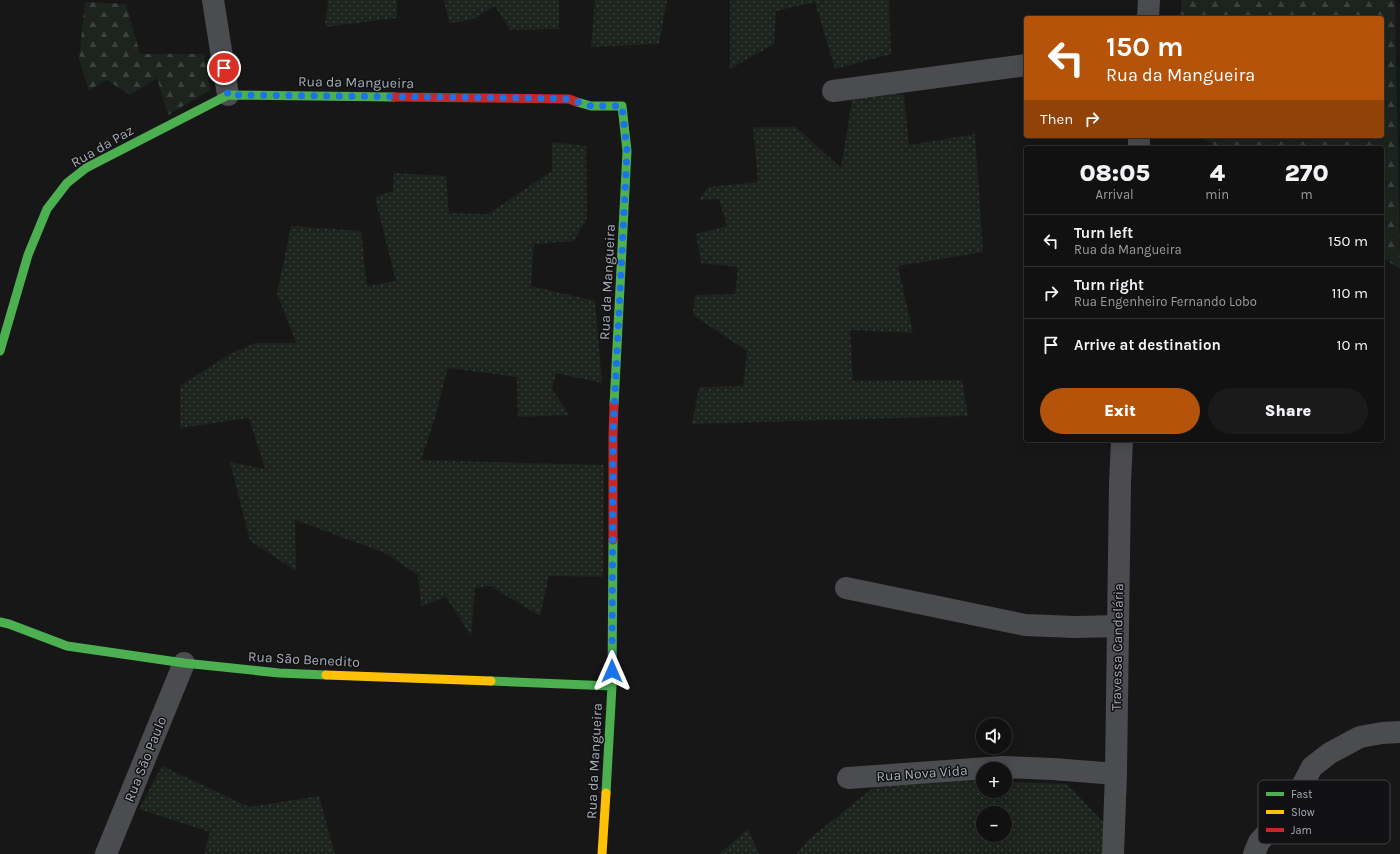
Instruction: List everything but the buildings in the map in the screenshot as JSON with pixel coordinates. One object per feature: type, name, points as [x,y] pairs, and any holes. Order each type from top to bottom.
[{"type":"street","points":[[213,0],[228,95]]},
{"type":"street","points":[[1148,16],[1149,0]]},
{"type":"street","points":[[833,91],[1024,65]]},
{"type":"street","name":"Rua da Paz","points":[[0,350],[28,255],[47,209],[67,183],[86,168],[228,95]]},
{"type":"street","name":"Rua da Mangueira","points":[[228,95],[569,99],[591,106],[622,106],[627,151],[613,434],[612,686],[602,854]]},
{"type":"street","name":"Travessa Candelária","points":[[1113,854],[1116,774],[1122,442]]},
{"type":"street","points":[[846,588],[1026,625],[1075,627],[1118,626]]},
{"type":"street","name":"Rua São Benedito","points":[[0,622],[67,646],[184,663],[279,673],[612,686]]},
{"type":"street","name":"Rua São Paulo","points":[[106,854],[184,663]]},
{"type":"street","points":[[1305,780],[1312,767],[1318,762],[1330,753],[1360,737],[1382,733],[1400,732]]},
{"type":"street","name":"Rua Nova Vida","points":[[848,778],[1002,767],[1116,774]]},
{"type":"street","points":[[1254,854],[1258,844]]},
{"type":"green space","points":[[328,0],[397,0],[397,18],[325,27]]},
{"type":"green space","points":[[444,0],[559,0],[559,29],[510,30],[495,6],[471,20],[449,23]]},
{"type":"green space","points":[[595,0],[667,0],[659,44],[591,47]]},
{"type":"green space","points":[[730,0],[889,0],[891,54],[835,69],[815,2],[776,11],[774,44],[730,69]]},
{"type":"green space","points":[[1181,0],[1395,0],[1400,269],[1384,258],[1384,146],[1215,146],[1203,138],[1384,138],[1384,16],[1181,16]]},
{"type":"green space","points":[[85,2],[126,4],[140,54],[204,54],[210,90],[168,115],[157,78],[130,95],[107,80],[89,90],[79,59]]},
{"type":"green space","points":[[854,88],[904,95],[909,145],[975,134],[983,252],[898,266],[913,333],[850,330],[853,381],[962,380],[968,416],[692,424],[699,387],[743,386],[747,351],[693,315],[695,295],[735,294],[738,267],[701,263],[696,234],[727,226],[719,199],[699,200],[708,187],[758,182],[753,127],[796,127],[841,168]]},
{"type":"green space","points":[[552,142],[586,146],[587,218],[574,241],[534,244],[531,286],[595,301],[602,383],[556,373],[552,389],[569,415],[518,417],[517,377],[448,368],[434,421],[421,460],[604,465],[603,577],[549,576],[540,616],[490,586],[475,588],[471,636],[446,597],[421,606],[418,575],[385,553],[295,520],[296,571],[250,541],[230,462],[265,469],[249,418],[180,428],[180,386],[230,354],[255,343],[296,343],[277,293],[291,226],[361,231],[367,286],[396,281],[375,197],[393,191],[394,173],[446,176],[449,213],[488,214],[552,171]]},
{"type":"green space","points":[[162,766],[249,807],[319,796],[335,854],[204,854],[210,832],[139,809]]},
{"type":"green space","points":[[971,781],[976,781],[976,798],[1012,798],[1012,782],[1067,784],[1103,822],[1102,854],[797,854],[808,840],[874,787]]},
{"type":"green space","points":[[748,829],[759,854],[719,854]]},
{"type":"traffic: fast","points":[[0,351],[28,255],[47,209],[67,183],[86,168],[228,95],[394,97]]},
{"type":"traffic: fast","points":[[577,102],[591,106],[622,106],[627,151],[614,405]]},
{"type":"traffic: fast","points":[[606,793],[612,686],[613,540]]},
{"type":"traffic: fast","points":[[0,622],[67,646],[184,663],[279,673],[326,675]]},
{"type":"traffic: fast","points":[[491,681],[612,686]]},
{"type":"traffic: slow","points":[[326,675],[491,681]]},
{"type":"traffic: slow","points":[[602,854],[606,793]]},
{"type":"traffic: jam","points":[[394,97],[569,99],[577,102]]},
{"type":"traffic: jam","points":[[613,540],[614,405]]},
{"type":"route","points":[[224,68],[228,95],[569,99],[591,106],[622,106],[627,151],[613,434],[612,671]]}]
